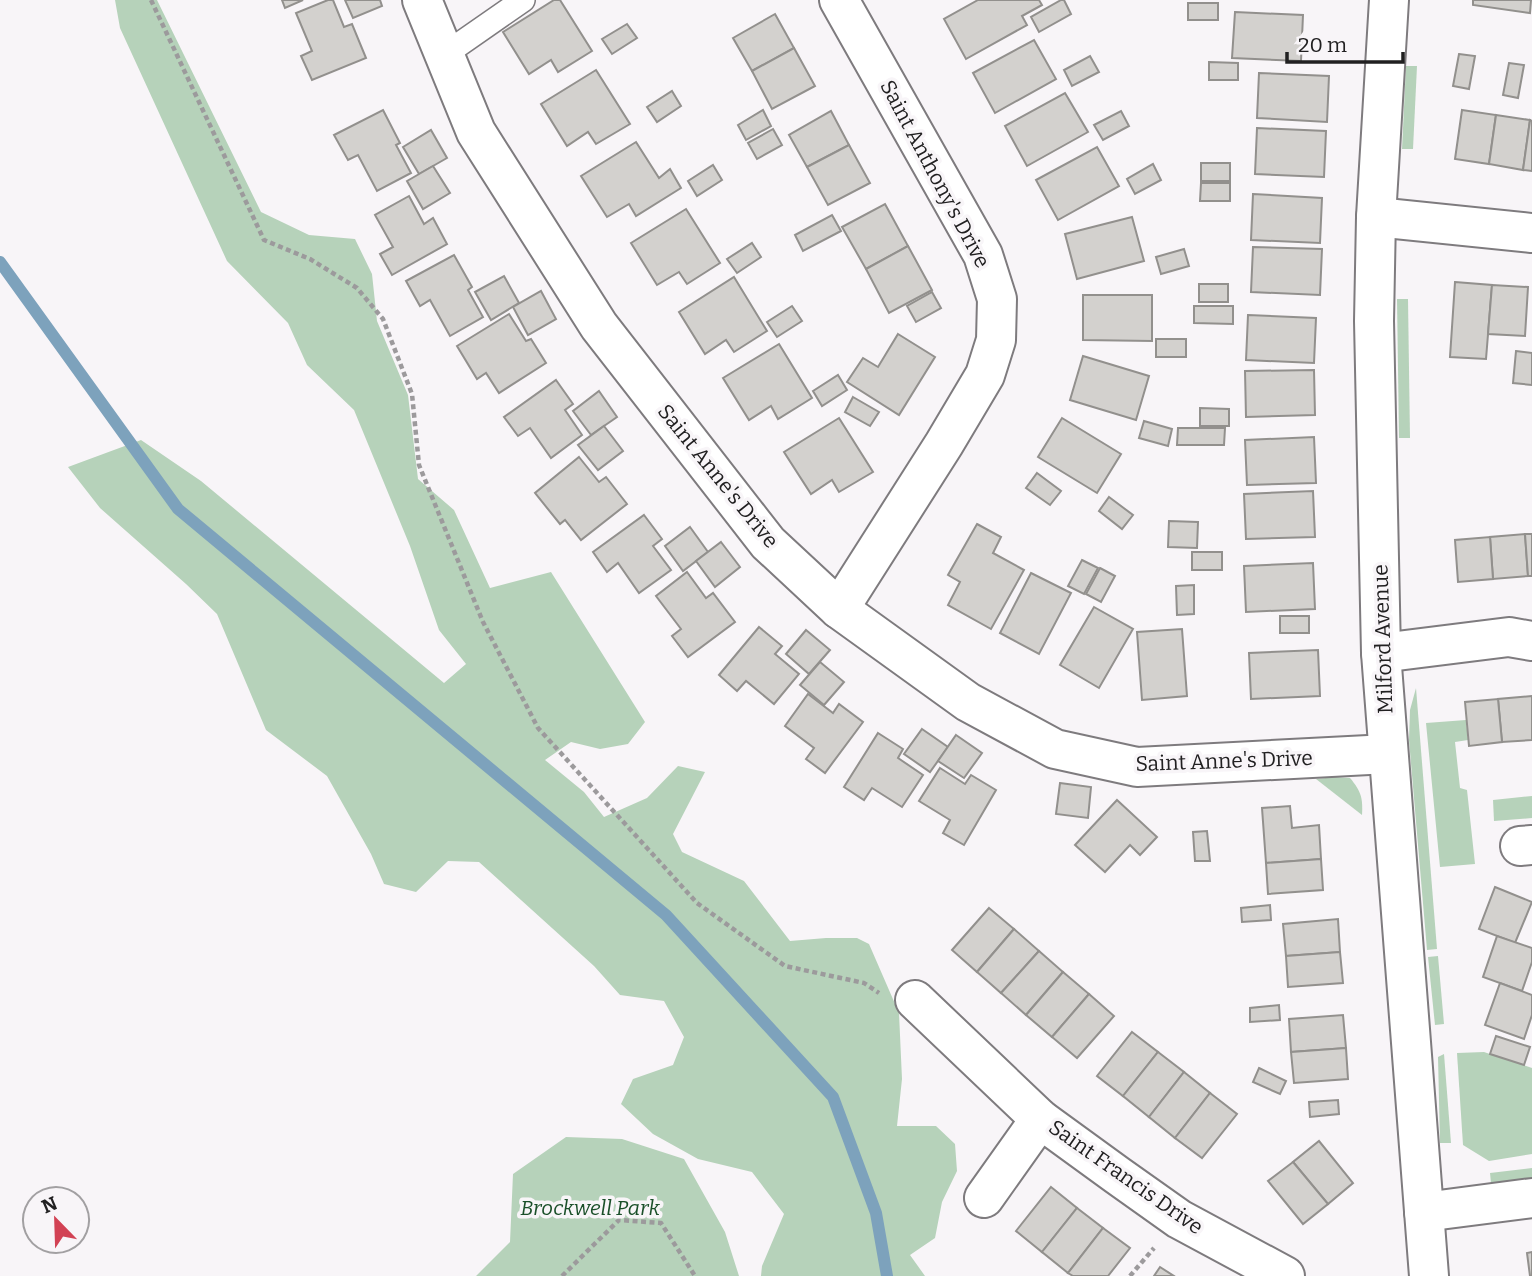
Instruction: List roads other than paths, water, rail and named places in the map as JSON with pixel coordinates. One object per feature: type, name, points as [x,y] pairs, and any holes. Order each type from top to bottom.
[{"type":"street","name":"Saint Anne's Drive","points":[[422,0],[476,132],[599,326],[768,543],[839,609],[968,702],[1055,749],[1137,767],[1388,754]]},
{"type":"street","name":"Saint Anthony's Drive","points":[[839,0],[983,254],[997,299],[996,340],[985,375],[839,609]]},
{"type":"street","name":"Milford Avenue","points":[[1389,0],[1376,217],[1374,321],[1381,653],[1429,1276]]},
{"type":"street","points":[[1376,217],[1532,233]]},
{"type":"street","points":[[1381,653],[1509,637],[1532,641]]},
{"type":"street","name":"Saint Francis Drive","points":[[915,1000],[1040,1119],[1179,1219],[1285,1276]]},
{"type":"street","name":"Saint Francis Drive","points":[[984,1198],[1040,1119]]},
{"type":"street","points":[[1424,1212],[1532,1198]]},
{"type":"lane","points":[[444,55],[523,0]]},
{"type":"waterway","points":[[0,262],[178,509],[666,915],[833,1097],[876,1213],[887,1276]]},
{"type":"park label","name":"Brockwell Park","points":[[590,1208]]}]
